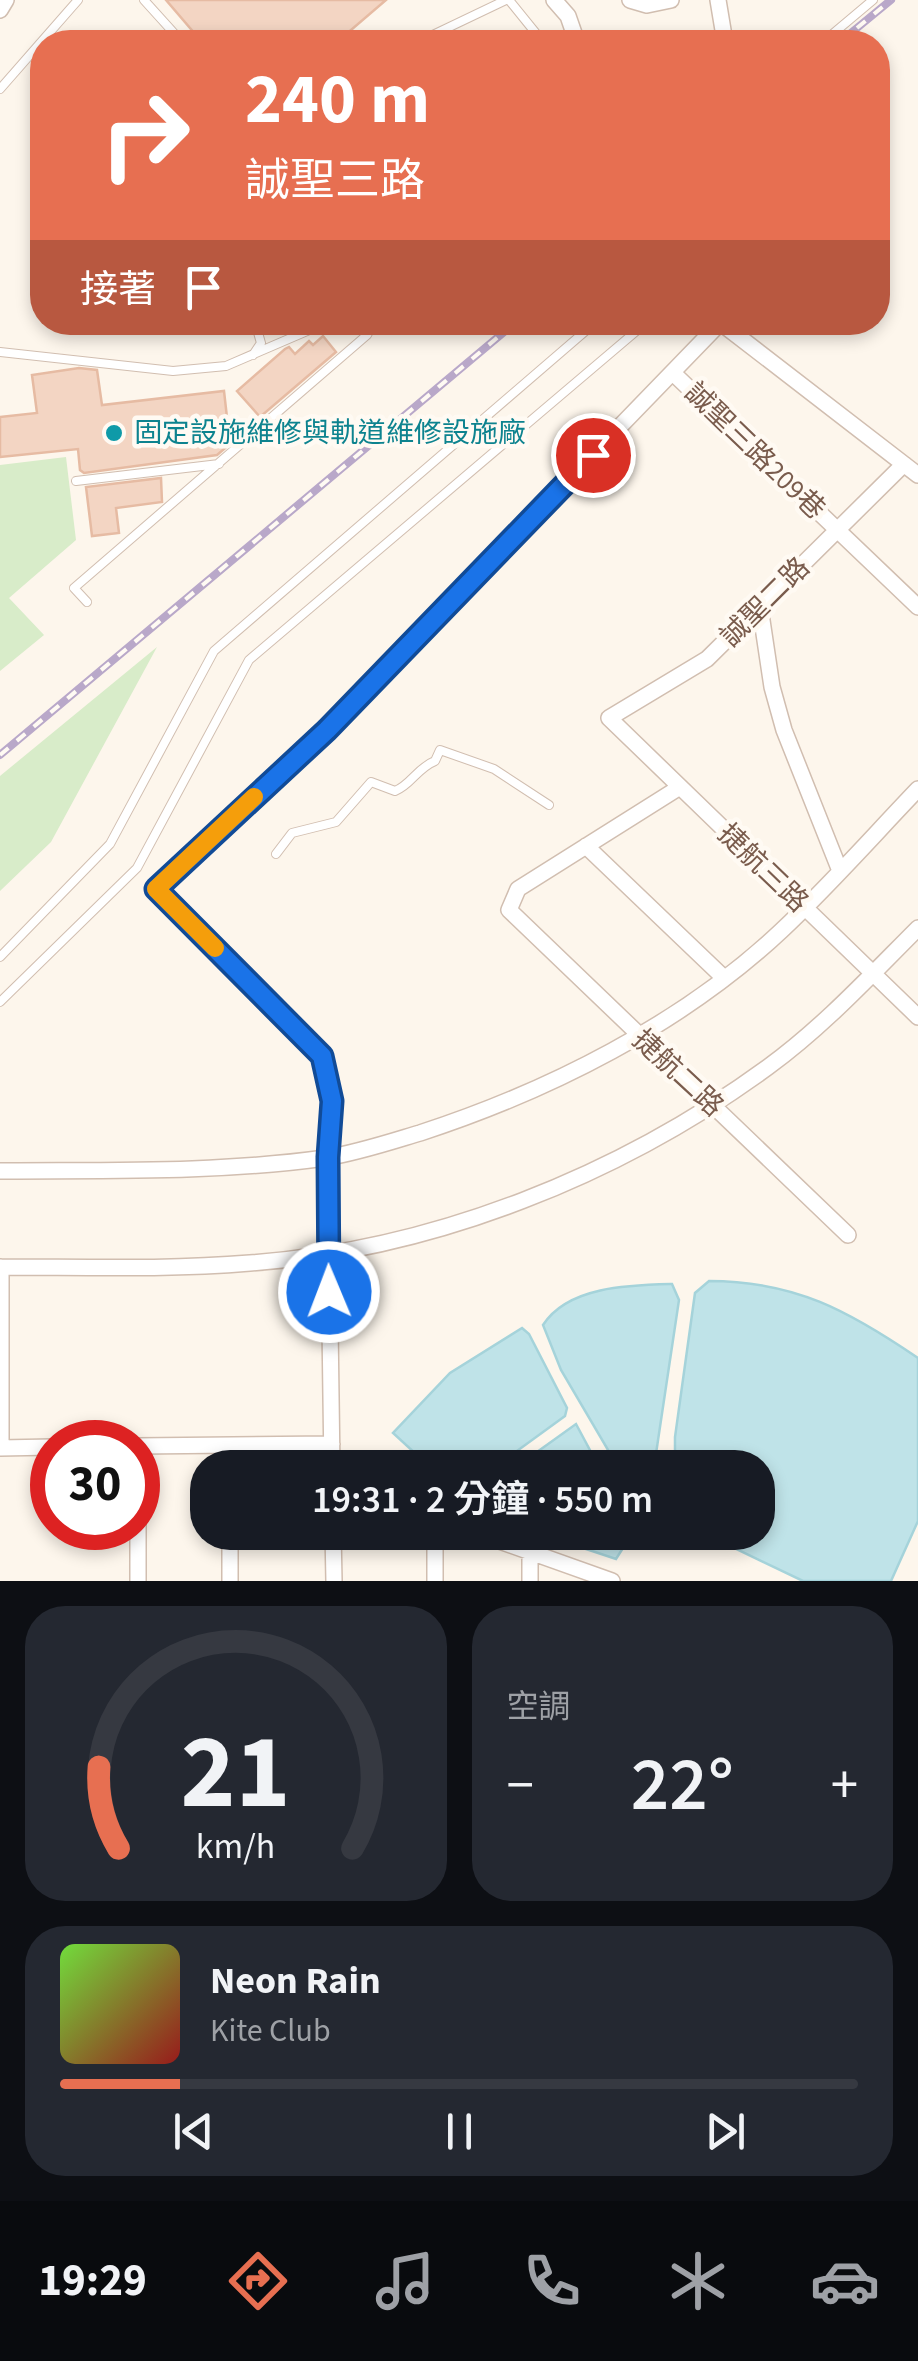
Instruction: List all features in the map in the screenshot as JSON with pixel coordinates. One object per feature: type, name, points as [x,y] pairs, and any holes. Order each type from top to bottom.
[{"type":"street","points":[[0,10],[6,0]]},
{"type":"street","points":[[554,0],[568,16],[573,30]]},
{"type":"street","points":[[630,0],[646,5],[671,0]]},
{"type":"street","points":[[718,0],[724,30]]},
{"type":"street","points":[[332,1450],[328,1157],[332,1101],[322,1056],[156,889],[327,730],[709,335]]},
{"type":"street","points":[[737,335],[918,475]]},
{"type":"street","name":"誠聖三路209巷","points":[[673,373],[918,607]]},
{"type":"street","name":"誠聖二路","points":[[609,718],[707,659],[904,464]]},
{"type":"street","points":[[760,606],[772,687],[784,730],[840,871]]},
{"type":"street","name":"捷航三路","points":[[609,718],[918,1017]]},
{"type":"street","points":[[680,786],[586,846],[723,977]]},
{"type":"street","points":[[0,1171],[167,1170],[328,1157],[461,1120],[530,1092],[639,1036],[723,977],[780,932],[918,789]]},
{"type":"street","name":"捷航二路","points":[[586,846],[518,889],[509,910],[848,1235]]},
{"type":"street","points":[[30,1447],[1,1448],[0,1267],[180,1267],[328,1254],[396,1240],[553,1188],[630,1152],[713,1105],[771,1065],[918,928]]},
{"type":"street","points":[[160,1446],[332,1444]]},
{"type":"street","points":[[138,1550],[138,1581]]},
{"type":"street","points":[[230,1550],[230,1581]]},
{"type":"street","points":[[333,1550],[334,1581]]},
{"type":"street","points":[[435,1550],[435,1581]]},
{"type":"street","points":[[524,1550],[612,1581]]},
{"type":"street","points":[[530,1552],[530,1581]]},
{"type":"lane","points":[[52,30],[78,0]]},
{"type":"lane","points":[[144,0],[171,30]]},
{"type":"lane","points":[[443,30],[507,0],[533,30]]},
{"type":"lane","points":[[838,30],[874,0]]},
{"type":"lane","points":[[0,90],[30,55]]},
{"type":"lane","points":[[253,355],[261,343],[259,335]]},
{"type":"lane","points":[[0,352],[173,371],[226,366],[298,335]]},
{"type":"lane","points":[[87,602],[74,588],[368,335]]},
{"type":"lane","points":[[0,957],[110,844],[214,651],[581,335]]},
{"type":"lane","points":[[0,1002],[136,868],[249,660],[632,335]]},
{"type":"lane","points":[[76,481],[219,464]]},
{"type":"lane","points":[[276,854],[292,834],[336,822],[371,782],[386,790],[405,788],[422,766],[435,761],[440,750],[494,769],[549,805]]},
{"type":"green space","points":[[66,457],[76,540],[9,598],[44,635],[0,671],[0,465]]},
{"type":"green space","points":[[157,647],[51,842],[0,891],[0,776]]},
{"type":"water","points":[[709,1281],[740,1282],[795,1293],[844,1313],[918,1358],[918,1521],[891,1581],[803,1581],[738,1550],[775,1550],[775,1450],[675,1450],[695,1293]]},
{"type":"water","points":[[672,1284],[679,1300],[657,1450],[608,1450],[561,1370],[543,1325],[568,1302],[619,1287]]},
{"type":"water","points":[[522,1328],[529,1334],[567,1408],[565,1416],[518,1450],[412,1450],[393,1433],[450,1373]]},
{"type":"water","points":[[576,1424],[590,1450],[540,1450]]},
{"type":"water","points":[[589,1550],[622,1550],[616,1559]]},
{"type":"building","points":[[166,0],[386,0],[351,30],[192,30]]},
{"type":"building","points":[[323,336],[336,352],[260,417],[237,391],[285,349],[289,347],[295,354],[309,341],[313,345]]},
{"type":"building","name":"固定設施維修與軌道維修設施廠","points":[[79,368],[97,370],[102,405],[224,391],[230,444],[217,455],[84,473],[80,470],[78,449],[0,457],[0,417],[37,413],[32,375]]},
{"type":"building","points":[[161,478],[162,502],[116,508],[119,533],[92,536],[86,487]]},
{"type":"railway","points":[[855,30],[891,0]]},
{"type":"railway","points":[[0,755],[501,335]]},
{"type":"slow traffic","points":[[215,948],[156,889],[254,797]]},
{"type":"place","name":"固定設施維修與軌道維修設施廠","points":[[114,433]]},
{"type":"route","points":[[329,1292],[328,1157],[332,1101],[322,1056],[156,889],[327,730],[593,455]]}]
